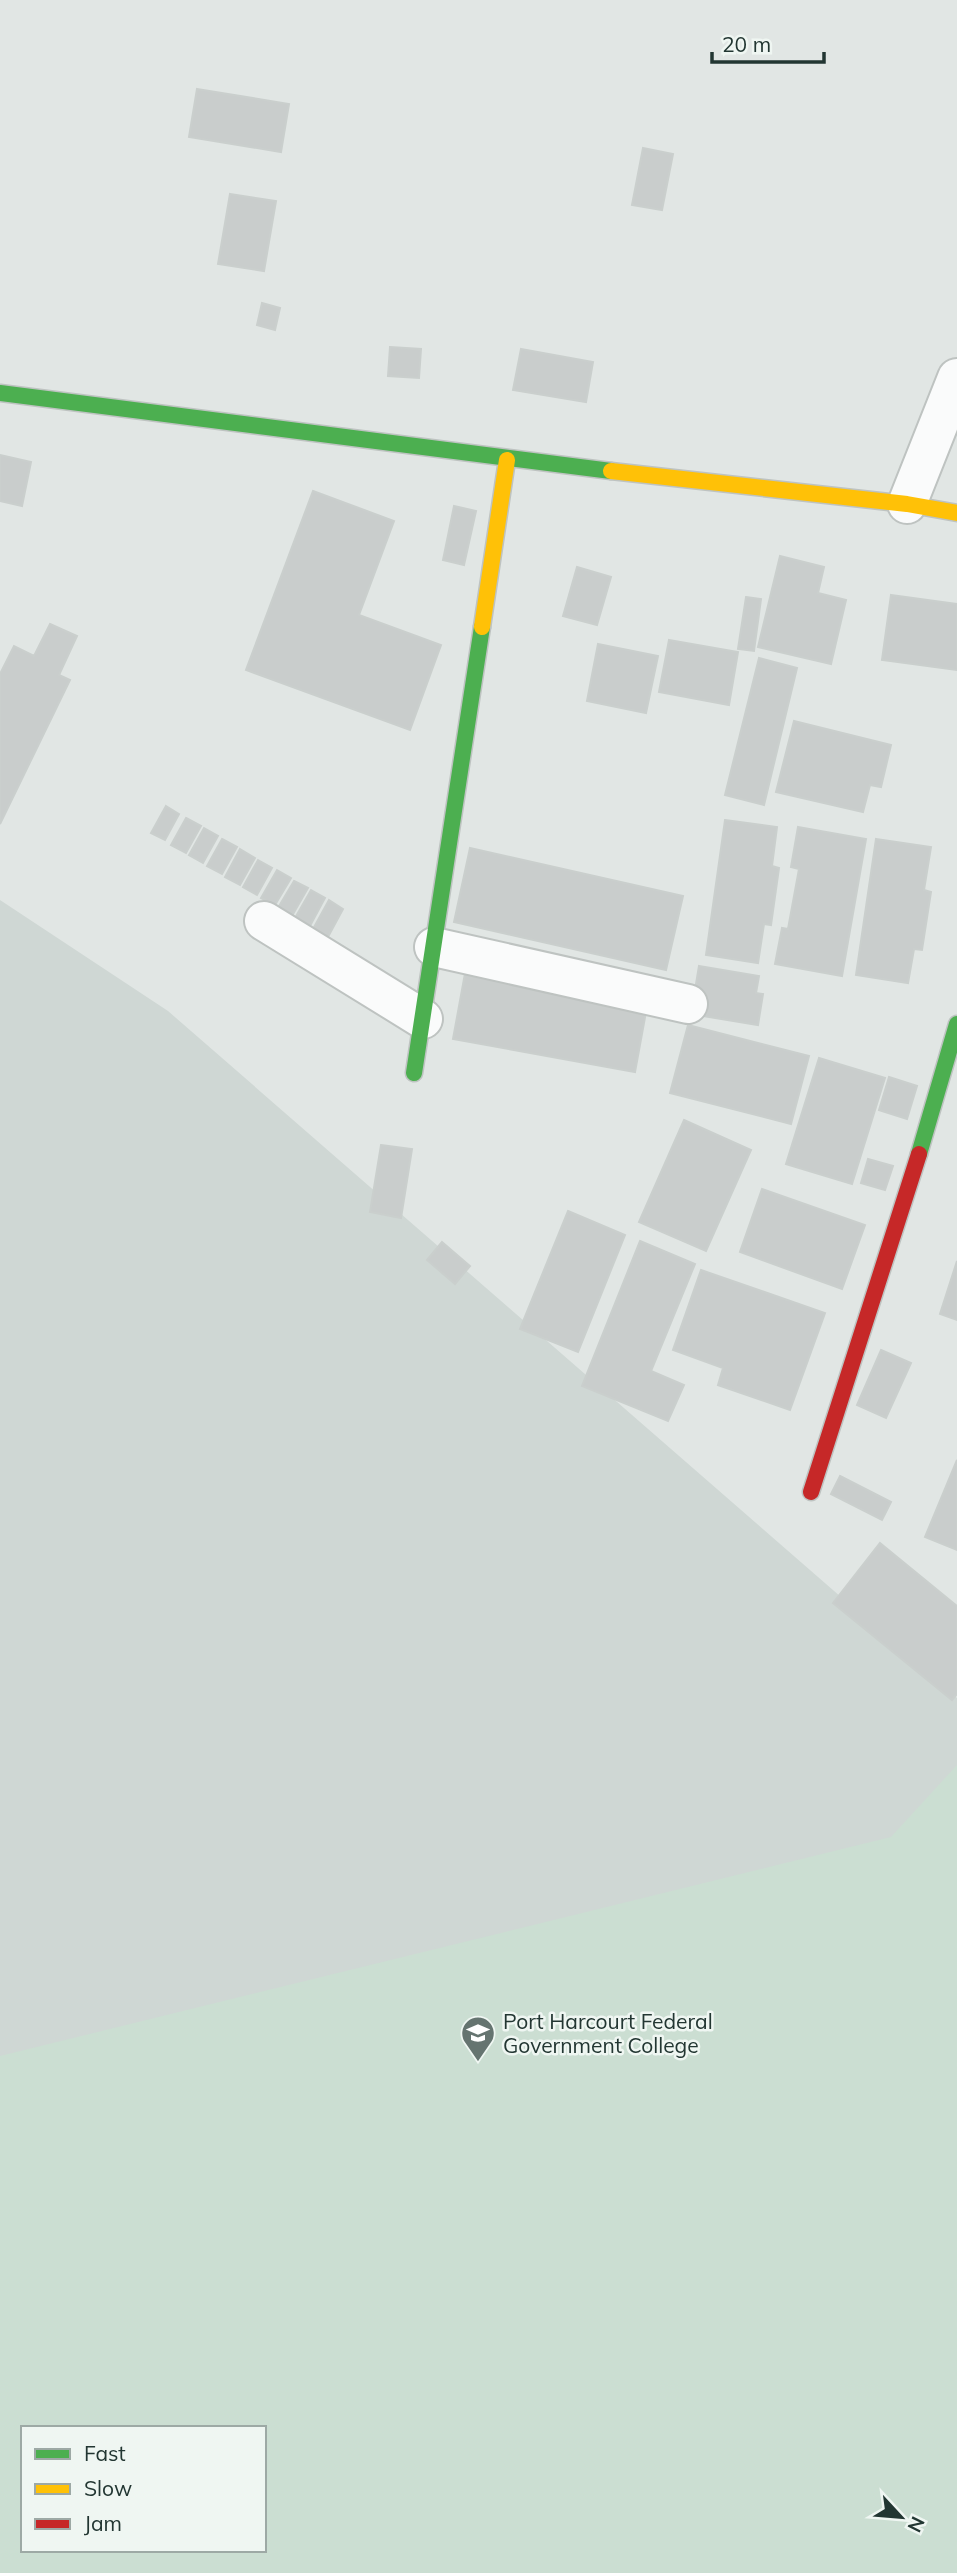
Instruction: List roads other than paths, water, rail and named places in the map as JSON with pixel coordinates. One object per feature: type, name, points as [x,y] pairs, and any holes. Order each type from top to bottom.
[{"type":"street","points":[[907,504],[957,379]]},
{"type":"street","points":[[0,393],[507,460],[907,504],[957,513]]},
{"type":"street","points":[[414,1073],[507,460]]},
{"type":"street","points":[[264,921],[423,1019]]},
{"type":"street","points":[[433,947],[688,1004]]},
{"type":"street","points":[[811,1492],[928,1126],[957,1024]]},
{"type":"place","name":"Port Harcourt Federal Government College","points":[[478,2063]]}]
